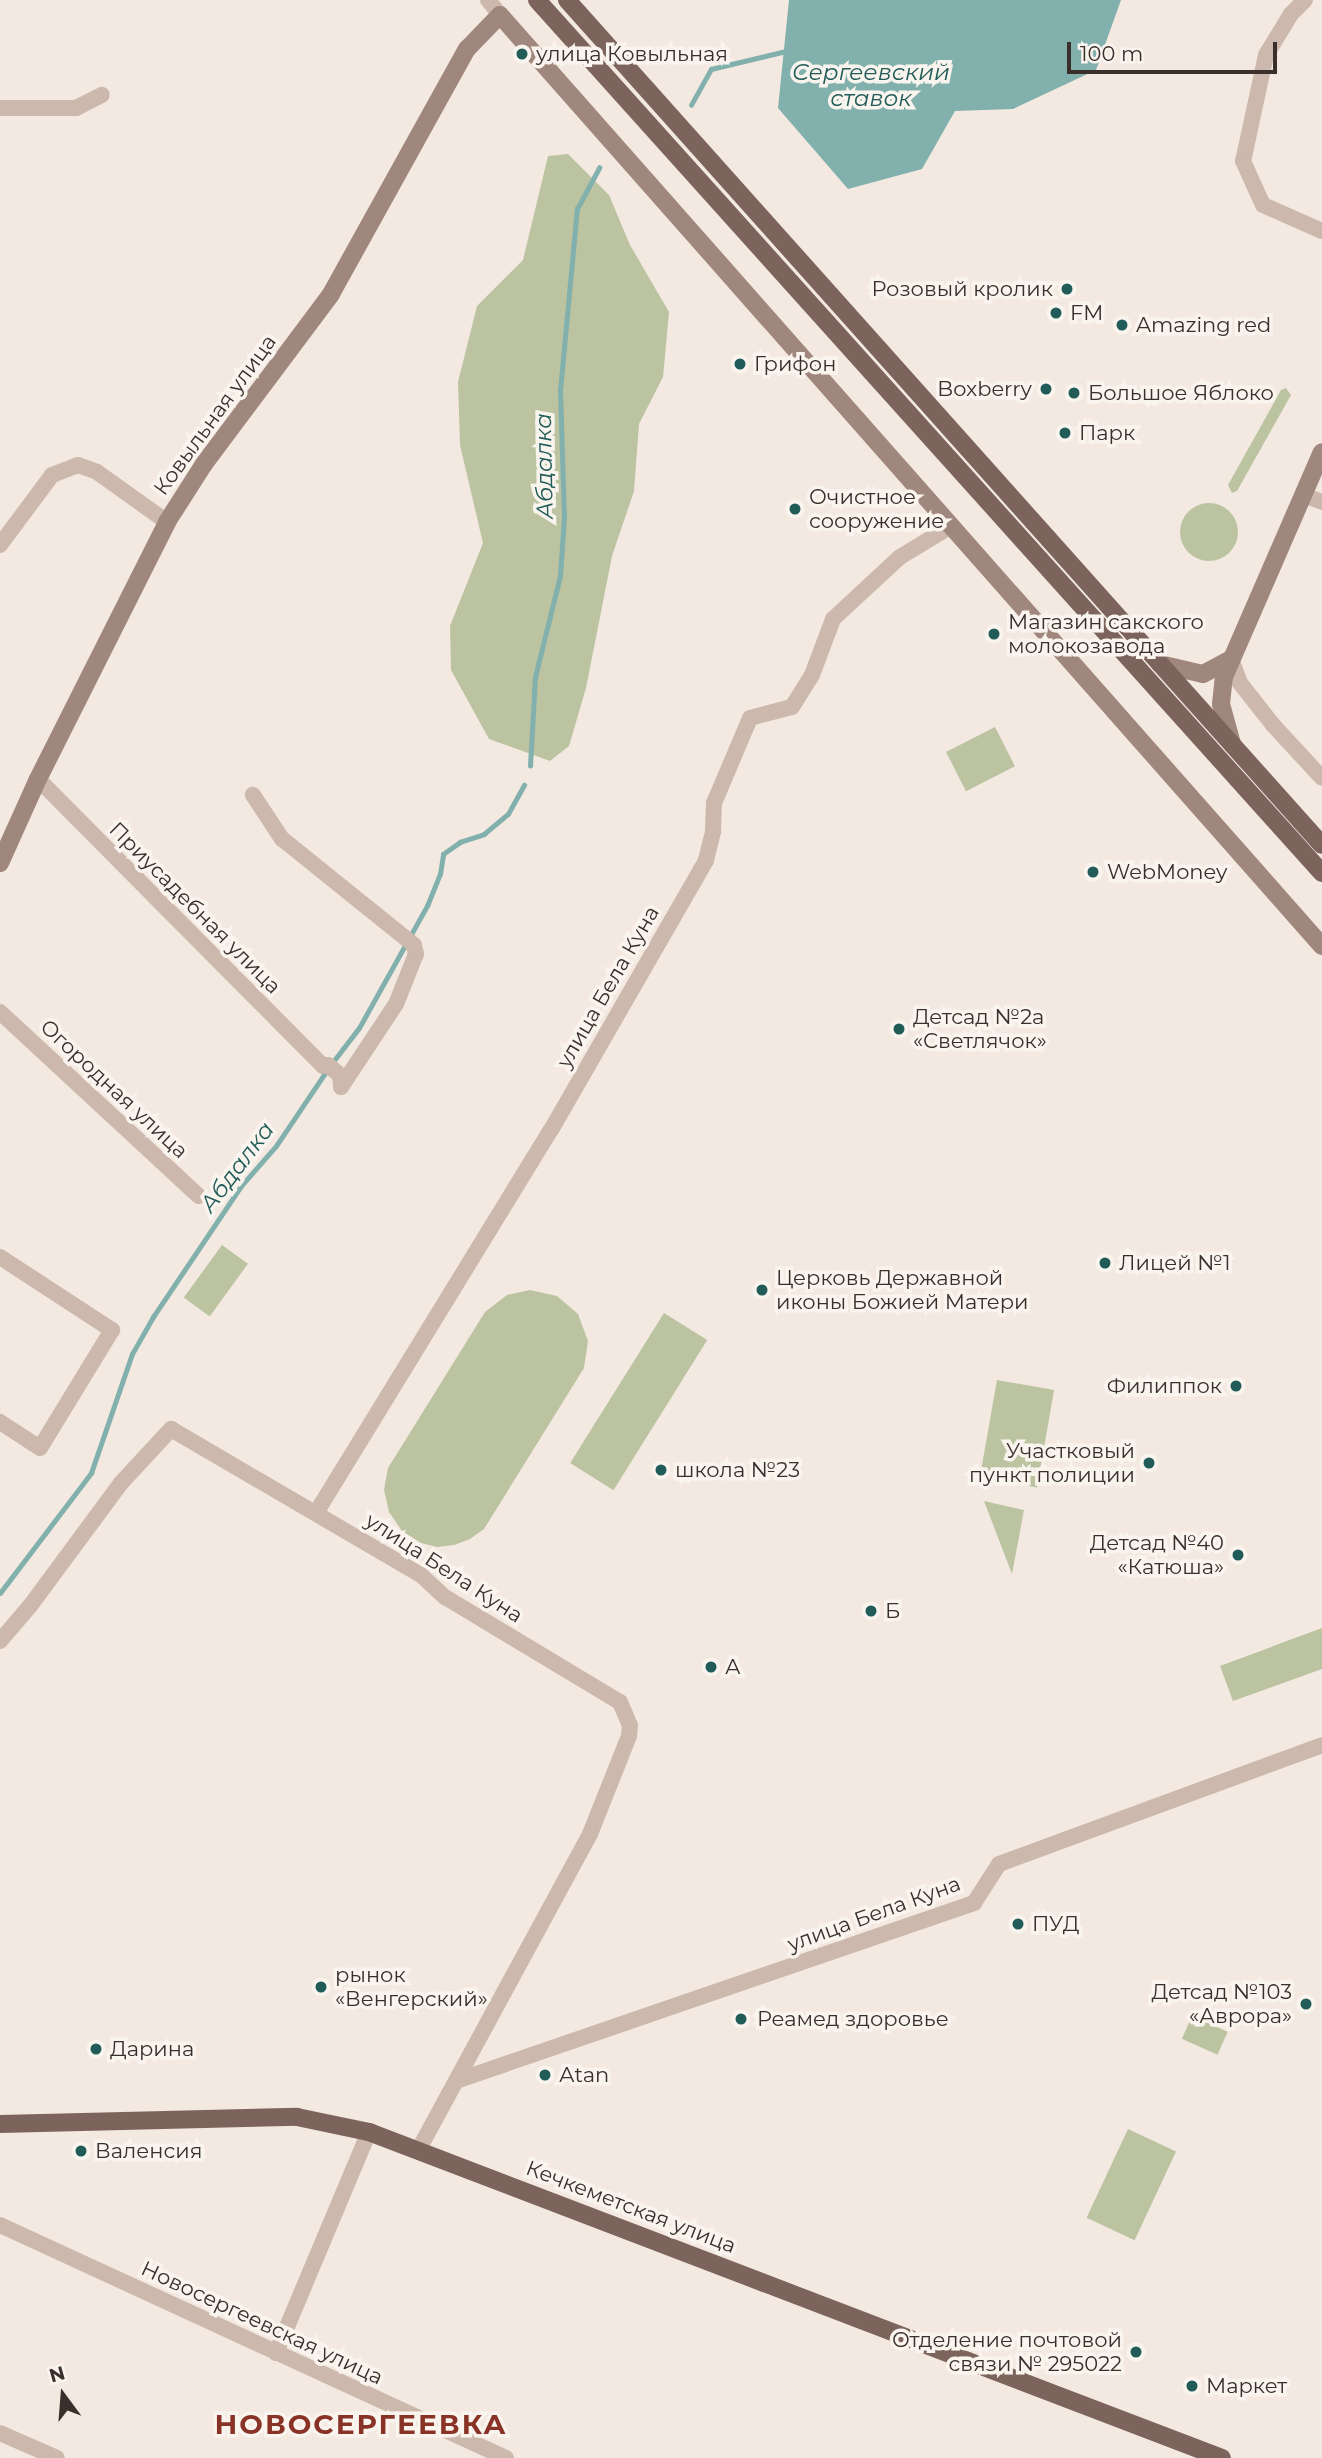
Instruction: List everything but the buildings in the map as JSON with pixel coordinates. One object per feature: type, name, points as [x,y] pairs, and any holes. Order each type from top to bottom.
[{"type":"main road","points":[[537,0],[1322,873]]},
{"type":"main road","points":[[567,0],[1322,845]]},
{"type":"main road","name":"Кечкеметская улица","points":[[0,2124],[297,2117],[369,2132],[1222,2458]]},
{"type":"street","points":[[488,0],[1322,946]]},
{"type":"street","points":[[1305,0],[1290,14],[1266,55],[1243,161],[1264,205],[1322,231]]},
{"type":"street","name":"Ковыльная улица","points":[[0,863],[38,779],[167,522],[204,464],[331,295],[467,49],[500,15]]},
{"type":"street","points":[[0,108],[76,107],[102,95]]},
{"type":"street","points":[[1233,747],[1221,704],[1221,690],[1231,659],[1322,452]]},
{"type":"street","points":[[0,545],[52,475],[78,465],[97,472],[167,522]]},
{"type":"street","points":[[1303,495],[1322,502]]},
{"type":"street","name":"улица Бела Куна","points":[[316,1513],[551,1130],[706,860],[713,831],[714,803],[750,718],[792,707],[813,675],[833,619],[900,557],[951,526]]},
{"type":"street","points":[[1160,664],[1203,674],[1231,659]]},
{"type":"street","points":[[1231,659],[1240,683],[1273,725],[1322,778]]},
{"type":"street","name":"Приусадебная улица","points":[[38,779],[330,1069],[341,1087],[396,1004],[416,954],[409,939],[282,839],[253,795]]},
{"type":"street","name":"Огородная улица","points":[[0,1012],[199,1196]]},
{"type":"street","points":[[0,1257],[112,1330],[40,1448],[0,1422]]},
{"type":"street","name":"улица Бела Куна","points":[[0,1641],[30,1606],[121,1483],[171,1429],[421,1575],[445,1597],[620,1702],[630,1725],[627,1744],[590,1834],[459,2080],[419,2149]]},
{"type":"street","name":"улица Бела Куна","points":[[459,2080],[974,1903],[999,1864],[1322,1745]]},
{"type":"street","points":[[276,2353],[369,2132]]},
{"type":"street","name":"Новосергеевская улица","points":[[0,2225],[506,2458]]},
{"type":"street","points":[[0,2433],[57,2458]]},
{"type":"green space","points":[[568,154],[609,195],[630,245],[669,312],[663,377],[639,424],[634,491],[612,556],[586,688],[569,746],[550,761],[489,739],[451,670],[450,626],[483,543],[460,445],[458,382],[477,306],[523,260],[548,156]]},
{"type":"green space","points":[[1286,388],[1291,395],[1237,491],[1232,493],[1228,485],[1281,390]]},
{"type":"green space","points":[[1203,503],[1215,503],[1230,511],[1238,526],[1238,538],[1230,553],[1215,561],[1203,561],[1188,553],[1180,538],[1180,526],[1188,511]]},
{"type":"green space","points":[[995,727],[1015,766],[966,791],[946,752]]},
{"type":"green space","points":[[222,1245],[248,1264],[210,1316],[184,1298]]},
{"type":"green space","points":[[530,1290],[557,1296],[578,1314],[588,1341],[584,1368],[484,1529],[470,1539],[454,1545],[437,1547],[421,1543],[402,1531],[389,1512],[384,1490],[388,1468],[485,1312],[507,1295]]},
{"type":"green space","points":[[664,1313],[707,1340],[613,1490],[570,1463]]},
{"type":"green space","points":[[997,1380],[1054,1390],[1037,1488],[980,1477]]},
{"type":"green space","points":[[984,1501],[1024,1510],[1012,1574]]},
{"type":"green space","points":[[1322,1628],[1322,1669],[1233,1701],[1220,1666]]},
{"type":"green space","points":[[1192,2016],[1228,2032],[1217,2055],[1182,2039]]},
{"type":"green space","points":[[1128,2129],[1176,2151],[1135,2240],[1087,2218]]},
{"type":"water","name":"Сергеевский ставок","points":[[789,0],[1121,0],[1096,70],[1013,109],[955,111],[922,169],[848,189],[778,108]]},
{"type":"waterway","name":"Абдалка","points":[[691,105],[711,69],[790,50]]},
{"type":"waterway","name":"Абдалка","points":[[530,766],[535,677],[560,576],[564,518],[560,391],[577,209],[599,168]]},
{"type":"waterway","name":"Абдалка","points":[[332,1063],[359,1028],[427,906],[440,874],[443,854],[460,842],[484,834],[508,814],[524,785]]},
{"type":"waterway","name":"Абдалка","points":[[0,1593],[91,1473],[132,1354],[153,1317],[241,1186],[276,1146],[327,1070]]},
{"type":"place","name":"улица Ковыльная","points":[[522,54]]},
{"type":"place","name":"Розовый кролик","points":[[1067,289]]},
{"type":"place","name":"FM","points":[[1056,313]]},
{"type":"place","name":"Amazing red","points":[[1122,325]]},
{"type":"place","name":"Грифон","points":[[740,364]]},
{"type":"place","name":"Boxberry","points":[[1046,389]]},
{"type":"place","name":"Большое Яблоко","points":[[1074,393]]},
{"type":"place","name":"Парк","points":[[1065,433]]},
{"type":"place","name":"Очистное сооружение","points":[[795,509]]},
{"type":"place","name":"Магазин сакского молокозавода","points":[[994,634]]},
{"type":"place","name":"WebMoney","points":[[1093,872]]},
{"type":"place","name":"Детсад №2а «Светлячок»","points":[[899,1029]]},
{"type":"place","name":"Лицей №1","points":[[1105,1263]]},
{"type":"place","name":"Церковь Державной иконы Божией Матери","points":[[762,1290]]},
{"type":"place","name":"Филиппок","points":[[1236,1386]]},
{"type":"place","name":"Участковый пункт полиции","points":[[1149,1463]]},
{"type":"place","name":"школа №23","points":[[661,1470]]},
{"type":"place","name":"Детсад №40 «Катюша»","points":[[1238,1555]]},
{"type":"place","name":"Б","points":[[871,1611]]},
{"type":"place","name":"А","points":[[711,1667]]},
{"type":"place","name":"ПУД","points":[[1018,1924]]},
{"type":"place","name":"рынок «Венгерский»","points":[[321,1987]]},
{"type":"place","name":"Детсад №103 «Аврора»","points":[[1306,2004]]},
{"type":"place","name":"Реамед здоровье","points":[[741,2019]]},
{"type":"place","name":"Дарина","points":[[96,2049]]},
{"type":"place","name":"Аtan","points":[[545,2075]]},
{"type":"place","name":"Валенсия","points":[[81,2151]]},
{"type":"place","name":"Отделение почтовой связи № 295022","points":[[1136,2352]]},
{"type":"place","name":"Маркет","points":[[1192,2386]]},
{"type":"district","name":"НОВОСЕРГЕЕВКА","points":[[361,2424]]}]
